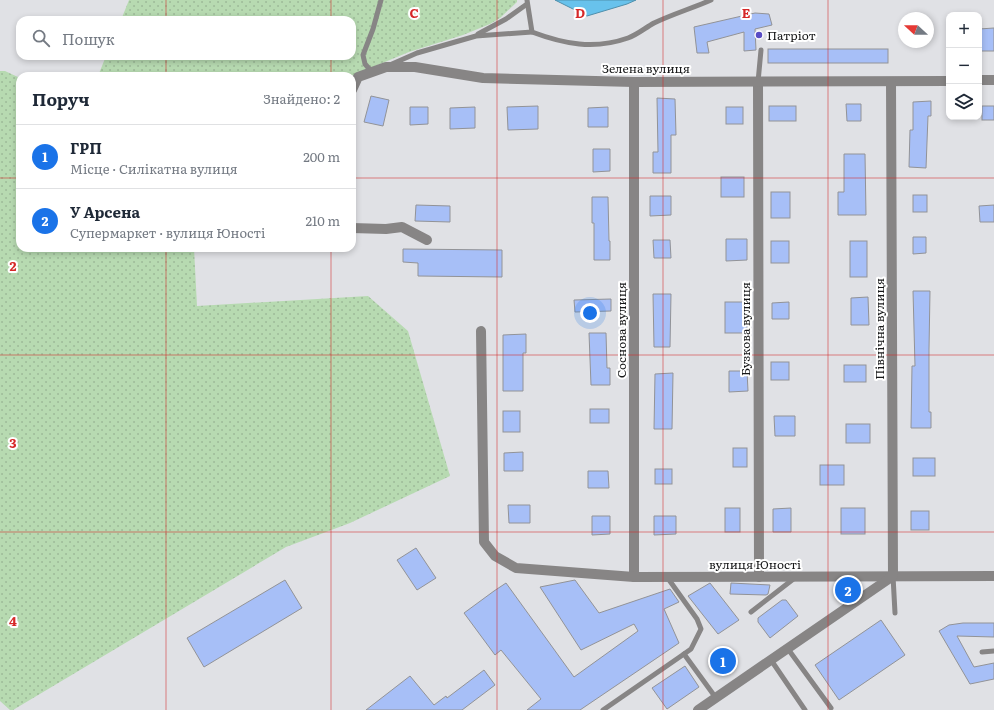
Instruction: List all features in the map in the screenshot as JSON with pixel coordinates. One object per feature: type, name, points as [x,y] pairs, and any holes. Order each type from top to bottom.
[{"type":"street","name":"Зелена вулиця","points":[[356,81],[358,77],[386,67],[416,68],[483,78],[634,82],[946,81]]},
{"type":"street","points":[[982,80],[994,80]]},
{"type":"street","name":"Соснова вулиця","points":[[634,82],[634,578]]},
{"type":"street","name":"Бузкова вулиця","points":[[758,82],[759,577]]},
{"type":"street","name":"Північна вулиця","points":[[891,82],[893,576]]},
{"type":"street","points":[[356,228],[386,229],[402,227],[426,240]]},
{"type":"street","name":"вулиця Юності","points":[[481,331],[484,542],[495,556],[516,568],[634,578],[994,576]]},
{"type":"street","points":[[698,710],[893,576]]},
{"type":"lane","points":[[372,72],[365,64],[363,55],[373,29],[381,0]]},
{"type":"lane","points":[[386,67],[417,53],[476,36],[532,32],[573,44],[596,45],[628,38],[655,23],[711,0]]},
{"type":"lane","points":[[476,36],[506,19],[527,2],[532,32]]},
{"type":"lane","points":[[758,82],[761,50]]},
{"type":"lane","points":[[893,576],[895,613]]},
{"type":"lane","points":[[603,710],[692,649],[701,629],[697,620],[667,577]]},
{"type":"lane","points":[[751,612],[797,577]]},
{"type":"lane","points":[[788,649],[832,708]]},
{"type":"lane","points":[[982,652],[994,651]]},
{"type":"lane","points":[[684,654],[716,698]]},
{"type":"lane","points":[[771,660],[805,710]]},
{"type":"green space","points":[[129,0],[517,0],[517,2],[500,18],[490,24],[463,35],[409,52],[356,74],[356,72],[100,72],[104,60],[356,60],[356,16],[123,16]]},
{"type":"green space","points":[[0,71],[5,71],[16,76],[16,252],[194,252],[197,306],[368,296],[408,331],[450,476],[350,523],[286,547],[13,710],[10,710],[0,701]]},
{"type":"water","points":[[555,0],[636,0],[587,16]]},
{"type":"building","points":[[755,13],[769,14],[772,25],[755,29],[756,50],[744,51],[744,32],[707,42],[709,53],[697,53],[694,27]]},
{"type":"building","points":[[994,28],[994,51],[982,51],[982,29]]},
{"type":"building","points":[[768,49],[888,49],[888,63],[768,63]]},
{"type":"building","points":[[371,96],[389,100],[383,126],[364,122]]},
{"type":"building","points":[[657,98],[675,99],[676,135],[671,135],[671,173],[653,173],[653,152],[658,152]]},
{"type":"building","points":[[931,101],[931,116],[928,116],[926,168],[909,167],[910,130],[913,130],[913,102]]},
{"type":"building","points":[[846,104],[861,104],[861,121],[847,121]]},
{"type":"building","points":[[538,106],[538,129],[508,130],[507,107]]},
{"type":"building","points":[[769,106],[796,106],[796,121],[769,121]]},
{"type":"building","points":[[982,106],[994,106],[994,120],[982,120]]},
{"type":"building","points":[[410,107],[428,107],[428,124],[410,125]]},
{"type":"building","points":[[475,107],[475,128],[450,129],[450,108]]},
{"type":"building","points":[[608,107],[608,127],[588,127],[588,108]]},
{"type":"building","points":[[726,107],[743,107],[743,124],[726,124]]},
{"type":"building","points":[[593,149],[610,149],[610,171],[593,172]]},
{"type":"building","points":[[844,154],[865,154],[866,215],[838,215],[838,192],[844,192]]},
{"type":"building","points":[[721,177],[744,177],[744,197],[721,197]]},
{"type":"building","points":[[771,192],[790,192],[790,218],[771,218]]},
{"type":"building","points":[[913,195],[927,195],[927,212],[913,212]]},
{"type":"building","points":[[650,196],[671,196],[671,215],[650,216]]},
{"type":"building","points":[[592,197],[608,197],[610,260],[594,260]]},
{"type":"building","points":[[416,205],[450,206],[450,222],[415,221]]},
{"type":"building","points":[[994,205],[994,222],[980,222],[979,206]]},
{"type":"building","points":[[913,237],[926,237],[926,253],[913,254]]},
{"type":"building","points":[[726,239],[747,239],[747,260],[726,261]]},
{"type":"building","points":[[653,240],[670,240],[671,258],[654,258]]},
{"type":"building","points":[[771,241],[789,241],[789,263],[771,263]]},
{"type":"building","points":[[850,241],[867,241],[867,277],[850,277]]},
{"type":"building","points":[[403,249],[502,250],[502,277],[418,276],[418,263],[403,262]]},
{"type":"building","points":[[913,291],[930,291],[929,412],[931,412],[931,428],[911,428],[912,366],[915,366]]},
{"type":"building","points":[[653,294],[671,294],[670,347],[654,347]]},
{"type":"building","points":[[868,297],[869,325],[851,325],[851,298]]},
{"type":"building","points":[[611,299],[611,311],[575,312],[574,300]]},
{"type":"building","points":[[725,302],[747,302],[747,333],[725,333]]},
{"type":"building","points":[[789,302],[789,319],[772,319],[772,303]]},
{"type":"building","points":[[589,333],[606,333],[607,368],[610,368],[610,385],[591,385]]},
{"type":"building","points":[[526,334],[526,353],[523,353],[523,391],[503,391],[503,335]]},
{"type":"building","points":[[771,362],[789,362],[789,380],[771,380]]},
{"type":"building","points":[[844,365],[866,365],[866,382],[844,382]]},
{"type":"building","points":[[729,371],[747,371],[748,391],[729,392]]},
{"type":"building","points":[[673,373],[672,429],[654,429],[655,374]]},
{"type":"building","points":[[590,409],[609,409],[609,423],[590,423]]},
{"type":"building","points":[[503,411],[520,411],[520,432],[503,432]]},
{"type":"building","points":[[774,416],[795,416],[795,436],[775,436]]},
{"type":"building","points":[[846,424],[870,424],[870,443],[846,443]]},
{"type":"building","points":[[733,448],[747,448],[747,467],[733,467]]},
{"type":"building","points":[[523,452],[523,471],[504,471],[504,453]]},
{"type":"building","points":[[913,458],[935,458],[935,476],[913,476]]},
{"type":"building","points":[[820,465],[844,465],[844,485],[820,485]]},
{"type":"building","points":[[655,469],[672,469],[672,484],[655,484]]},
{"type":"building","points":[[588,471],[608,471],[609,488],[588,488]]},
{"type":"building","points":[[508,505],[530,505],[530,523],[509,523]]},
{"type":"building","points":[[725,508],[740,508],[740,532],[725,532]]},
{"type":"building","points":[[791,508],[791,532],[773,532],[773,509]]},
{"type":"building","points":[[841,508],[865,508],[865,534],[841,534]]},
{"type":"building","points":[[911,511],[929,511],[929,530],[911,530]]},
{"type":"building","points":[[592,516],[610,516],[610,534],[592,535]]},
{"type":"building","points":[[654,516],[676,516],[676,534],[654,535]]},
{"type":"building","points":[[416,548],[436,578],[417,590],[397,560]]},
{"type":"building","points":[[285,580],[302,608],[204,667],[187,638]]},
{"type":"building","points":[[575,580],[599,613],[670,589],[679,602],[664,609],[679,643],[580,710],[527,710],[541,699],[501,650],[495,655],[464,613],[506,583],[574,677],[638,631],[634,624],[581,650],[540,587]]},
{"type":"building","points":[[710,583],[739,620],[718,634],[688,596]]},
{"type":"building","points":[[731,583],[770,585],[768,594],[766,595],[730,594]]},
{"type":"building","points":[[782,600],[786,600],[798,616],[770,638],[758,622],[758,618]]},
{"type":"building","points":[[881,620],[905,655],[839,700],[815,665]]},
{"type":"building","points":[[963,623],[994,623],[994,637],[957,636],[974,667],[994,663],[994,679],[970,684],[939,631],[949,625]]},
{"type":"building","points":[[685,666],[699,687],[667,709],[652,688]]},
{"type":"building","points":[[484,670],[495,685],[462,710],[366,710],[410,676],[434,705],[446,696],[447,698]]},
{"type":"place","name":"Патріот","points":[[759,35]]},
{"type":"place","name":"У Арсена","points":[[848,590]]},
{"type":"place","name":"ГРП","points":[[723,661]]}]
